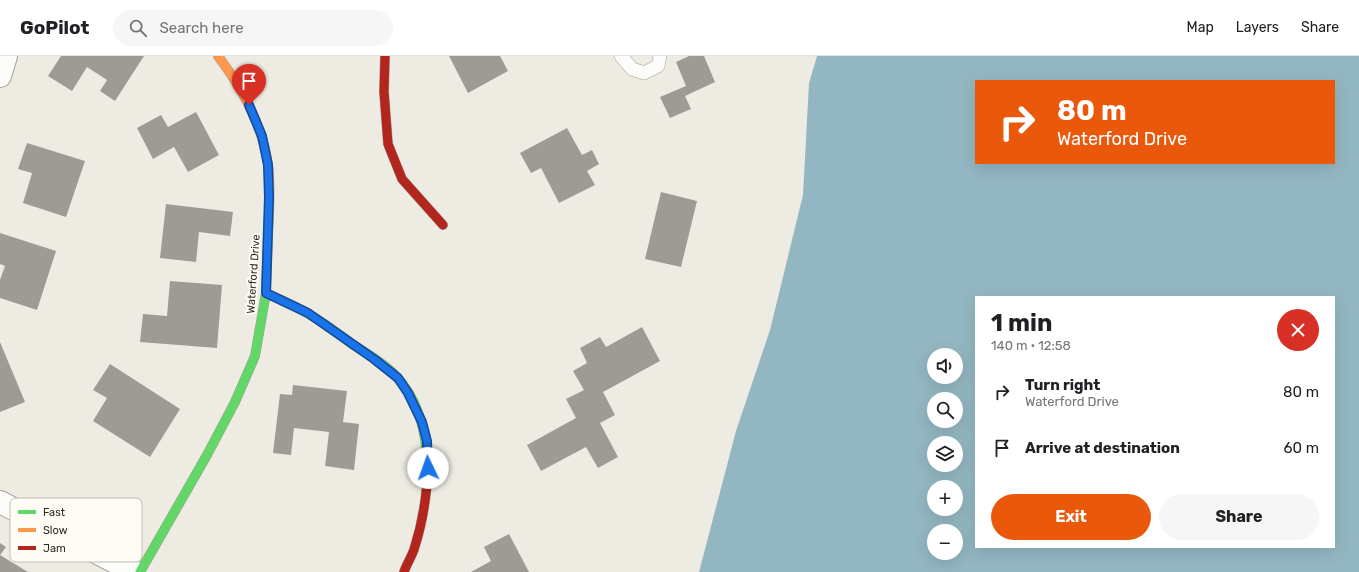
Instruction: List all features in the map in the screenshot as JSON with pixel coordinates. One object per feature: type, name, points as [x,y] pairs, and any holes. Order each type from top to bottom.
[{"type":"street","points":[[0,76],[6,56]]},
{"type":"street","name":"Waterford Drive","points":[[140,572],[207,455],[235,402],[255,356],[266,293],[269,197],[268,165],[262,136],[249,105],[233,76],[218,56]]},
{"type":"street","points":[[385,56],[384,92],[388,144],[402,178],[443,225]]},
{"type":"street","points":[[266,293],[308,313],[374,359],[398,378],[416,406],[427,441],[428,478],[424,509],[415,547],[404,572]]},
{"type":"street","points":[[0,502],[10,507]]},
{"type":"street","points":[[115,562],[134,572]]},
{"type":"lane","points":[[621,56],[632,69],[644,73],[658,66],[660,56]]},
{"type":"water","points":[[817,56],[1359,56],[1359,572],[699,572],[736,431],[770,330],[803,195],[809,83]]},
{"type":"building","points":[[61,56],[144,56],[115,101],[100,91],[107,80],[87,67],[72,91],[48,76]]},
{"type":"building","points":[[449,56],[500,56],[508,71],[468,93]]},
{"type":"building","points":[[689,56],[704,56],[715,82],[685,96],[691,109],[670,118],[660,97],[686,86],[676,62]]},
{"type":"building","points":[[196,112],[219,155],[188,172],[174,147],[153,159],[137,128],[161,115],[168,127]]},
{"type":"building","points":[[567,128],[582,155],[592,150],[599,164],[587,171],[595,185],[559,203],[541,168],[531,173],[520,153]]},
{"type":"building","points":[[27,143],[85,161],[66,217],[23,203],[32,173],[18,169]]},
{"type":"building","points":[[661,192],[697,201],[681,267],[645,259]]},
{"type":"building","points":[[166,204],[233,212],[230,236],[199,232],[196,262],[160,258]]},
{"type":"building","points":[[0,233],[56,251],[37,310],[0,298],[0,280],[5,266],[0,264]]},
{"type":"building","points":[[170,281],[222,285],[217,348],[140,342],[143,314],[167,316]]},
{"type":"building","points":[[642,327],[660,361],[603,392],[615,415],[600,423],[618,457],[598,468],[586,447],[541,471],[527,445],[576,418],[566,399],[584,390],[573,371],[587,363],[580,348],[600,337],[606,347]]},
{"type":"building","points":[[0,342],[25,402],[0,412]]},
{"type":"building","points":[[110,364],[180,409],[150,457],[93,421],[107,398],[93,390]]},
{"type":"building","points":[[293,385],[347,391],[343,422],[359,424],[354,470],[325,466],[329,432],[294,428],[291,455],[273,453],[280,394],[292,395]]},
{"type":"building","points":[[509,534],[529,572],[471,572],[491,561],[484,547]]},
{"type":"building","points":[[0,543],[6,547],[0,555]]},
{"type":"building","points":[[0,555],[28,572],[0,572]]},
{"type":"traffic: fast","points":[[140,572],[207,455],[235,402],[255,356],[266,293],[268,236]]},
{"type":"traffic: fast","points":[[266,293],[297,307],[319,320],[394,374],[410,394],[420,417],[428,466]]},
{"type":"traffic: slow","points":[[218,56],[227,68],[250,107],[265,149],[268,164],[270,200],[268,236]]},
{"type":"traffic: jam","points":[[385,56],[384,92],[388,144],[402,179],[443,225]]},
{"type":"traffic: jam","points":[[404,572],[414,549],[420,527],[426,497],[428,466]]},
{"type":"route","points":[[249,105],[262,136],[268,165],[268,268],[266,293],[308,313],[374,359],[398,378],[416,406],[422,422],[427,441],[428,468]]}]
